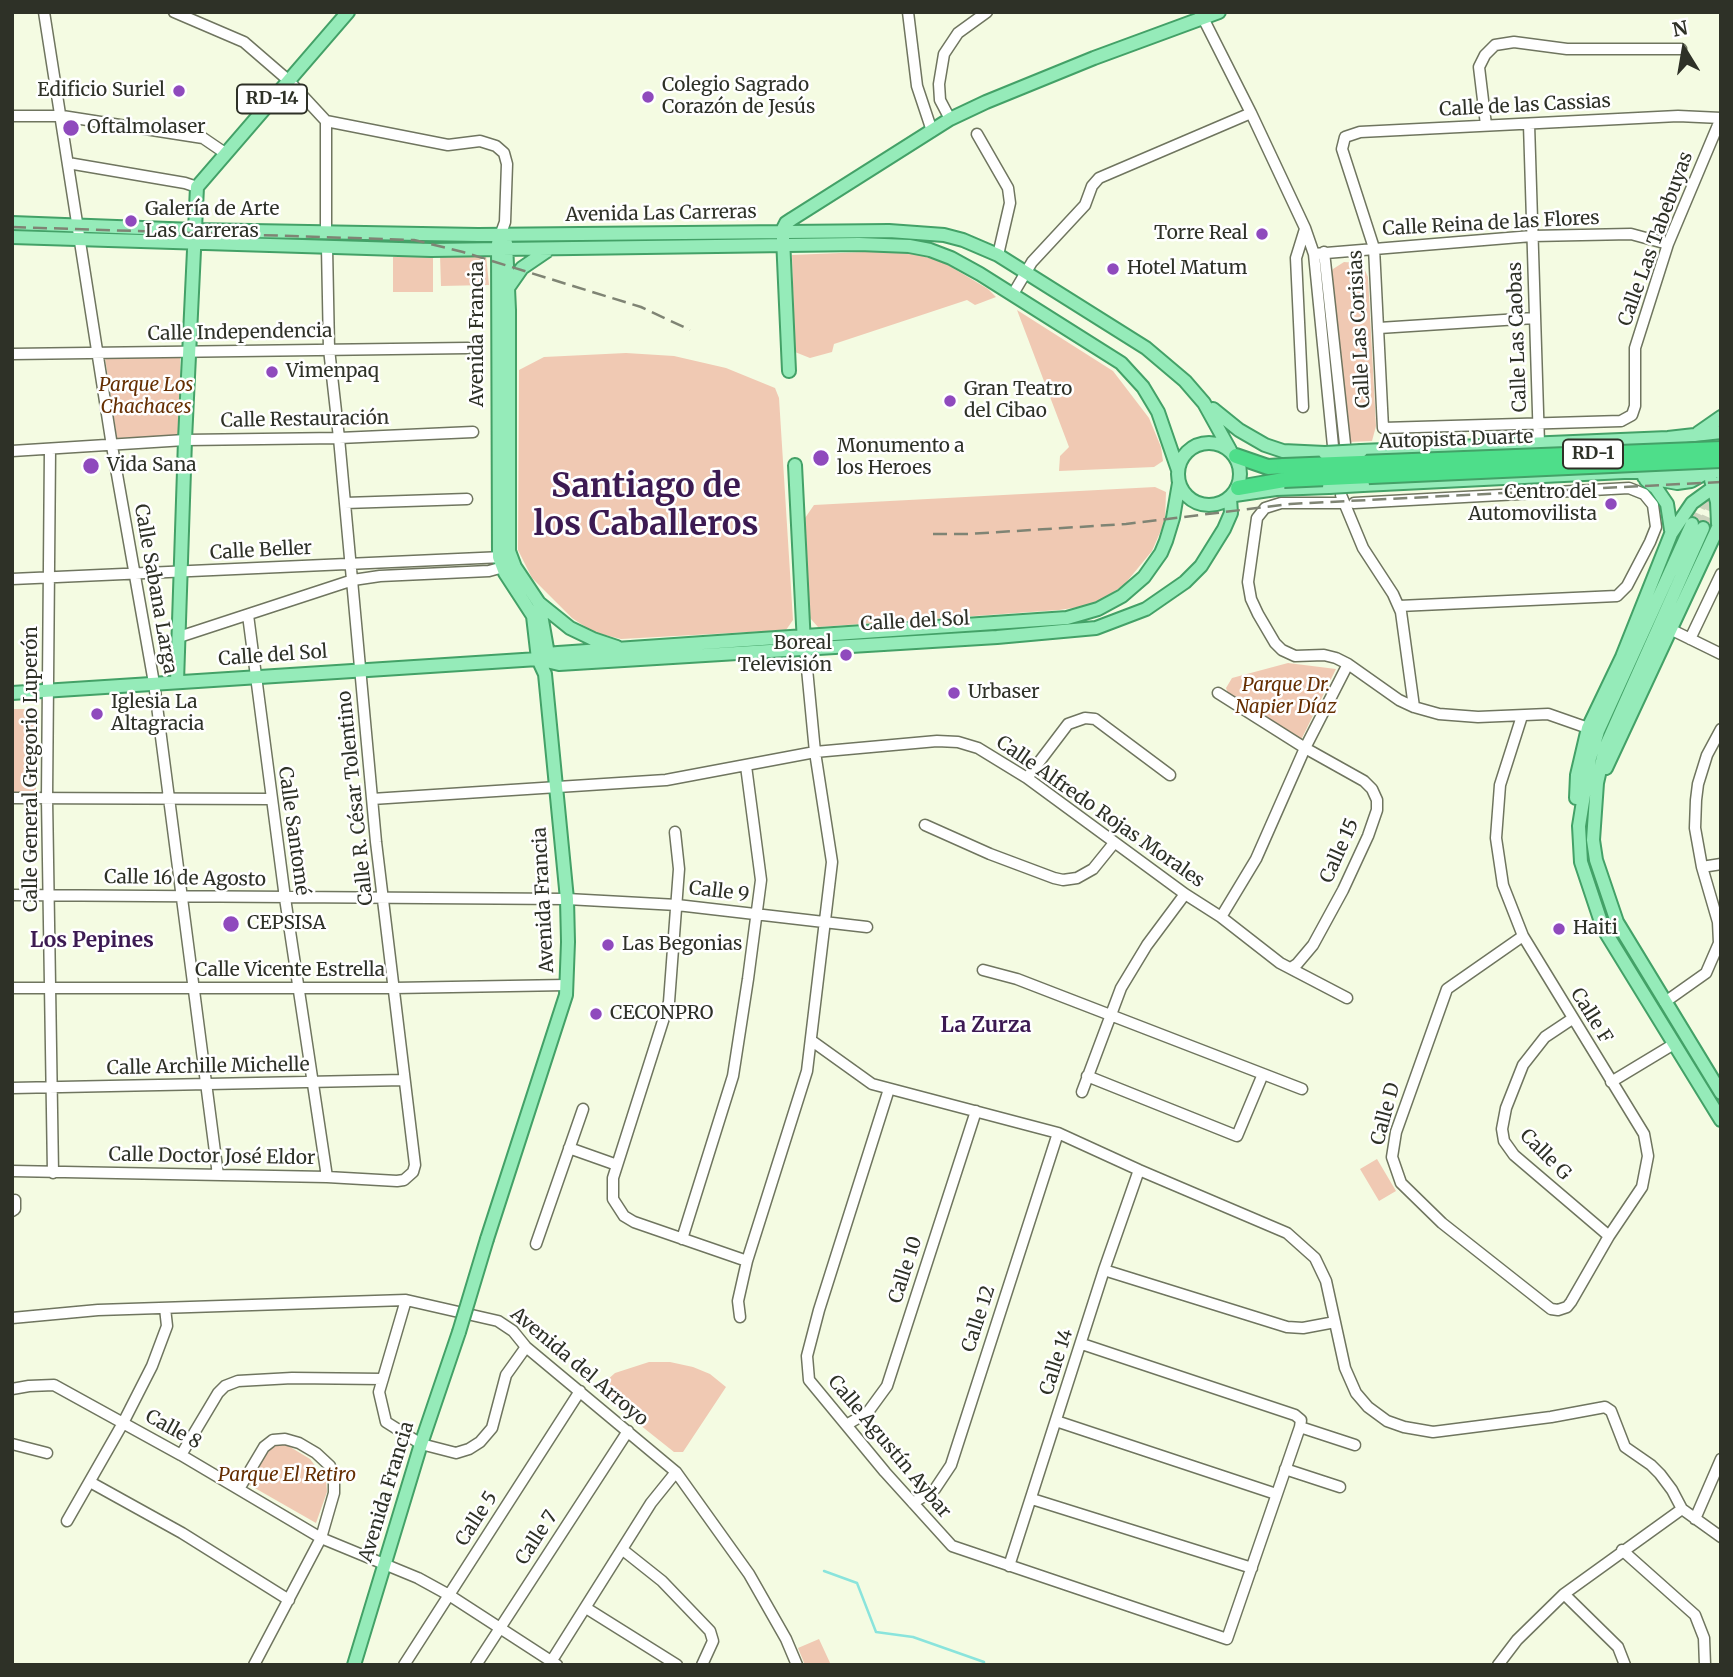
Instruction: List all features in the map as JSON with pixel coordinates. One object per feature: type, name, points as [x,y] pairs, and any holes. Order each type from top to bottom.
[{"type":"highway","name":"Autopista Duarte","points":[[1233,494],[1284,473],[1721,449]]},
{"type":"highway","name":"Autopista Duarte","points":[[1233,453],[1284,473],[1721,460]]},
{"type":"main road","name":"RD-14","points":[[197,187],[348,12]]},
{"type":"main road","points":[[789,371],[782,231],[786,223],[950,119],[1201,15],[1219,12]]},
{"type":"main road","points":[[177,682],[197,187]]},
{"type":"main road","name":"Avenida Las Carreras","points":[[12,223],[195,230],[502,250],[887,244],[930,250],[951,258],[1013,294],[1121,363],[1143,387],[1158,412],[1178,470]]},
{"type":"main road","name":"Avenida Las Carreras","points":[[12,237],[194,244],[782,231],[921,232],[963,240],[998,255],[1146,348],[1185,381],[1204,402],[1233,453]]},
{"type":"main road","name":"Avenida Francia","points":[[503,236],[506,561],[533,616],[545,662]]},
{"type":"main road","name":"Avenida Francia","points":[[354,1665],[421,1444],[568,985],[567,899],[539,603],[506,561],[508,288],[502,250]]},
{"type":"main road","points":[[508,288],[528,262],[550,250]]},
{"type":"main road","points":[[1204,402],[1252,438],[1283,451],[1329,449],[1362,452],[1668,439],[1687,442],[1721,432]]},
{"type":"main road","points":[[1687,442],[1721,417]]},
{"type":"main road","points":[[1233,494],[1241,472],[1233,453],[1212,442],[1203,443],[1186,452],[1178,470],[1179,483],[1187,496],[1203,505],[1220,503],[1233,494],[1276,489],[1329,487],[1357,494],[1563,475],[1714,471]]},
{"type":"main road","points":[[1594,820],[1606,769],[1719,522],[1714,471],[1687,442]]},
{"type":"main road","points":[[1685,472],[1691,467],[1693,460],[1687,442]]},
{"type":"main road","points":[[1623,472],[1677,483],[1691,481],[1714,471],[1721,460]]},
{"type":"main road","points":[[795,465],[804,642]]},
{"type":"main road","points":[[1640,476],[1663,495],[1670,514],[1671,534]]},
{"type":"main road","name":"Calle del Sol","points":[[997,630],[1067,618],[1098,609],[1122,596],[1144,577],[1161,553],[1173,518],[1179,483]]},
{"type":"main road","points":[[1717,485],[1684,511],[1671,534],[1622,657],[1588,728],[1577,775],[1581,862],[1603,928],[1721,1120]]},
{"type":"main road","name":"Calle del Sol","points":[[12,694],[360,669],[545,662],[627,649],[997,630],[1096,628],[1146,609],[1185,582],[1202,566],[1231,513],[1233,494]]},
{"type":"main road","points":[[1579,826],[1590,758],[1598,731],[1698,526],[1605,748],[1597,783],[1593,840],[1596,860],[1617,922],[1721,1093]]},
{"type":"main road","points":[[539,603],[560,621],[581,633],[627,649]]},
{"type":"main road","name":"Calle del Sol","points":[[545,662],[559,664],[804,642]]},
{"type":"street","name":"Calle Sabana Larga","points":[[44,12],[112,446],[154,683],[218,1175]]},
{"type":"street","points":[[174,12],[244,42],[288,80],[326,121],[448,145],[480,141],[496,146],[504,153],[507,164],[506,222],[503,236]]},
{"type":"street","points":[[908,12],[917,86],[932,131]]},
{"type":"street","points":[[950,119],[940,100],[939,84],[944,54],[958,33],[987,12]]},
{"type":"street","points":[[1201,15],[1319,253],[1345,444]]},
{"type":"street","points":[[1486,125],[1479,67],[1485,55],[1495,45],[1514,42],[1581,50],[1681,49]]},
{"type":"street","points":[[1013,294],[1026,271],[1085,205],[1092,186],[1099,178],[1251,113]]},
{"type":"street","points":[[12,116],[62,116],[203,138],[225,153]]},
{"type":"street","name":"Calle de las Cassias","points":[[1342,149],[1345,137],[1354,132],[1678,116],[1721,118]]},
{"type":"street","name":"Calle Las Tabebuyas","points":[[1539,423],[1620,421],[1632,415],[1635,406],[1635,348],[1668,244],[1721,118]]},
{"type":"street","name":"Calle R. César Tolentino","points":[[326,121],[329,349],[340,438],[372,799],[415,1166],[410,1177]]},
{"type":"street","name":"Calle Las Caobas","points":[[1529,124],[1539,444]]},
{"type":"street","points":[[977,134],[1008,188],[1010,203],[998,255]]},
{"type":"street","name":"Calle Las Corisias","points":[[1342,149],[1374,248],[1382,428],[1539,423]]},
{"type":"street","points":[[68,163],[197,187]]},
{"type":"street","points":[[1303,407],[1296,258],[1305,229]]},
{"type":"street","name":"Calle Reina de las Flores","points":[[1319,253],[1532,236],[1631,234],[1668,244]]},
{"type":"street","points":[[1319,253],[1329,449]]},
{"type":"street","points":[[1379,328],[1535,318]]},
{"type":"street","name":"Calle Independencia","points":[[12,354],[468,348]]},
{"type":"street","name":"Calle Restauración","points":[[12,451],[185,440],[340,438],[473,432]]},
{"type":"street","name":"Calle General Gregorio Luperón","points":[[50,449],[47,798],[53,1172]]},
{"type":"street","points":[[1563,475],[1563,492]]},
{"type":"street","points":[[1353,524],[1357,494],[1563,492],[1629,488],[1644,494],[1653,506],[1656,527],[1650,542],[1627,586],[1617,596],[1399,606]]},
{"type":"street","points":[[345,503],[467,499]]},
{"type":"street","points":[[1413,707],[1399,606],[1369,560],[1342,499],[1281,503],[1260,512],[1248,582],[1251,599],[1275,643],[1288,654],[1324,655],[1348,664],[1399,700],[1413,707],[1439,714],[1548,714],[1588,728]]},
{"type":"street","points":[[179,637],[352,580],[380,576],[489,571],[506,561]]},
{"type":"street","name":"Calle Beller","points":[[12,579],[351,564],[506,561]]},
{"type":"street","points":[[1690,639],[1721,574]]},
{"type":"street","name":"Calle Santomé","points":[[248,615],[271,799],[327,1177]]},
{"type":"street","points":[[1670,629],[1721,654]]},
{"type":"street","points":[[740,1317],[738,1301],[747,1261],[799,1100],[812,1041],[832,862],[814,752],[804,642]]},
{"type":"street","points":[[1221,916],[1255,859],[1305,748],[1348,664]]},
{"type":"street","name":"Calle 15","points":[[1218,694],[1364,781],[1377,800],[1377,810],[1368,836],[1343,890],[1313,945],[1291,968]]},
{"type":"street","name":"Calle F","points":[[1522,716],[1500,785],[1496,838],[1503,885],[1523,936],[1644,1134],[1648,1156],[1642,1187],[1567,1307],[1558,1310]]},
{"type":"street","points":[[1027,778],[1068,724],[1085,718],[1095,719],[1170,775]]},
{"type":"street","points":[[1665,1002],[1706,973],[1719,943],[1718,922],[1702,867],[1696,828],[1696,800],[1707,755],[1721,729]]},
{"type":"street","name":"Calle Alfredo Rojas Morales","points":[[372,799],[666,780],[814,752],[948,741],[978,748],[1027,778],[1185,894],[1221,916],[1280,963],[1347,998]]},
{"type":"street","points":[[1707,755],[1721,757]]},
{"type":"street","points":[[681,1239],[733,1076],[761,880],[746,766]]},
{"type":"street","points":[[12,798],[271,799]]},
{"type":"street","points":[[925,825],[990,854],[1063,880],[1083,876],[1093,869],[1114,843]]},
{"type":"street","points":[[675,832],[679,869],[669,1002],[611,1188],[613,1199],[624,1216],[634,1223],[747,1261]]},
{"type":"street","points":[[1702,867],[1721,864]]},
{"type":"street","points":[[1082,1092],[1121,988],[1147,945],[1185,894]]},
{"type":"street","name":"Calle 16 de Agosto","points":[[12,895],[567,899]]},
{"type":"street","name":"Calle 9","points":[[567,899],[677,905],[867,927]]},
{"type":"street","name":"Calle D","points":[[1523,936],[1447,989],[1396,1132],[1392,1157],[1401,1183],[1442,1223],[1551,1309],[1558,1310]]},
{"type":"street","points":[[983,970],[1017,979],[1302,1089]]},
{"type":"street","name":"Calle Vicente Estrella","points":[[12,988],[568,985]]},
{"type":"street","name":"Calle G","points":[[1572,1019],[1545,1037],[1523,1065],[1509,1098],[1502,1129],[1504,1141],[1514,1155],[1609,1236]]},
{"type":"street","points":[[812,1041],[872,1084],[1058,1133],[1287,1233],[1315,1258],[1326,1281],[1345,1368],[1356,1393],[1368,1407],[1387,1421],[1433,1432],[1551,1417],[1605,1407],[1611,1411],[1625,1447],[1660,1474],[1682,1509],[1721,1537]]},
{"type":"street","points":[[1611,1082],[1674,1044]]},
{"type":"street","points":[[1087,1076],[1237,1136],[1263,1074]]},
{"type":"street","name":"Calle Archille Michelle","points":[[12,1088],[404,1080]]},
{"type":"street","name":"Calle Agustín Aybar","points":[[889,1089],[819,1310],[807,1356],[809,1380],[952,1546],[1227,1639],[1252,1568]]},
{"type":"street","points":[[536,1244],[583,1109]]},
{"type":"street","name":"Calle 10","points":[[848,1424],[868,1412],[887,1386],[976,1111]]},
{"type":"street","name":"Calle 12","points":[[913,1503],[935,1489],[951,1465],[1058,1133]]},
{"type":"street","points":[[569,1148],[617,1165]]},
{"type":"street","name":"Calle 14","points":[[1009,1566],[1104,1269],[1139,1170]]},
{"type":"street","name":"Calle Doctor José Eldor","points":[[12,1171],[327,1177],[397,1181],[410,1177]]},
{"type":"street","points":[[12,1211],[15,1209],[15,1200]]},
{"type":"street","points":[[1104,1269],[1287,1326],[1303,1328],[1335,1322]]},
{"type":"street","points":[[406,1300],[379,1392],[386,1422],[421,1444],[456,1453],[470,1449],[480,1442],[492,1428],[506,1375],[526,1347]]},
{"type":"street","name":"Avenida del Arroyo","points":[[12,1318],[98,1310],[406,1300],[498,1321],[676,1472],[749,1574],[786,1639],[797,1665]]},
{"type":"street","points":[[67,1521],[152,1366],[167,1326],[165,1308]]},
{"type":"street","points":[[1082,1344],[1295,1415],[1301,1424],[1354,1445]]},
{"type":"street","points":[[181,1455],[218,1393],[225,1386],[238,1381],[292,1378],[383,1379]]},
{"type":"street","name":"Calle 8","points":[[12,1389],[54,1385],[181,1455],[321,1538],[418,1578],[449,1595],[552,1664]]},
{"type":"street","name":"Calle 5","points":[[404,1665],[580,1391]]},
{"type":"street","points":[[1056,1421],[1276,1494]]},
{"type":"street","points":[[1032,1499],[1252,1568],[1301,1424]]},
{"type":"street","name":"Calle 7","points":[[475,1665],[628,1431]]},
{"type":"street","points":[[239,1489],[264,1447],[273,1440],[285,1439],[299,1443],[316,1453],[330,1466],[334,1478],[334,1493],[321,1538],[254,1665]]},
{"type":"street","points":[[12,1444],[47,1453]]},
{"type":"street","points":[[1695,1519],[1721,1459]]},
{"type":"street","points":[[1285,1469],[1340,1487]]},
{"type":"street","points":[[552,1664],[651,1503],[676,1472]]},
{"type":"street","points":[[90,1482],[182,1533],[289,1600]]},
{"type":"street","points":[[1498,1665],[1517,1640],[1564,1594],[1682,1509]]},
{"type":"street","points":[[623,1550],[662,1581],[710,1630],[713,1641],[702,1665]]},
{"type":"street","points":[[1622,1550],[1695,1615],[1704,1638],[1705,1665]]},
{"type":"street","points":[[1564,1594],[1618,1647],[1625,1665]]},
{"type":"street","points":[[586,1608],[677,1665]]},
{"type":"green space","points":[[888,251],[919,255],[943,262],[988,289],[996,297],[975,305],[967,300],[834,344],[832,352],[810,358],[795,352],[792,255]]},
{"type":"green space","points":[[440,255],[486,255],[489,285],[441,286]]},
{"type":"green space","points":[[393,257],[433,257],[433,292],[393,292]]},
{"type":"green space","points":[[1344,262],[1363,266],[1368,277],[1376,426],[1372,441],[1348,442],[1331,275],[1333,269]]},
{"type":"green space","points":[[1017,310],[1113,371],[1149,418],[1161,447],[1163,461],[1154,467],[1059,471],[1060,456],[1069,447]]},
{"type":"green space","points":[[626,353],[674,356],[726,368],[775,388],[779,398],[793,620],[786,630],[621,639],[593,632],[572,618],[532,578],[518,550],[519,370],[544,357]]},
{"type":"green space","name":"Parque Los Chachaces","points":[[105,358],[180,358],[181,435],[117,438]]},
{"type":"green space","points":[[1155,487],[1166,492],[1165,521],[1152,551],[1124,585],[1093,605],[1059,610],[818,627],[810,618],[805,518],[814,505]]},
{"type":"green space","name":"Parque Dr. Napier Díaz","points":[[1288,663],[1336,669],[1300,742],[1234,707],[1226,688],[1232,678]]},
{"type":"green space","points":[[12,709],[35,709],[36,792],[12,792]]},
{"type":"green space","points":[[1377,1159],[1396,1191],[1379,1201],[1360,1169]]},
{"type":"green space","points":[[649,1362],[670,1362],[693,1367],[710,1374],[726,1387],[683,1452],[674,1452],[596,1390],[615,1373]]},
{"type":"green space","name":"Parque El Retiro","points":[[282,1442],[310,1459],[326,1480],[327,1492],[316,1523],[246,1483],[263,1446]]},
{"type":"green space","points":[[819,1639],[831,1665],[805,1665],[798,1648]]},
{"type":"waterway","points":[[824,1571],[857,1583],[876,1632],[913,1637],[984,1662],[984,1665]]},
{"type":"tunnel","points":[[1692,524],[1706,492]]},
{"type":"tunnel","points":[[1703,528],[1717,496]]},
{"type":"railway","points":[[12,227],[414,240],[463,252],[641,307],[690,330]]},
{"type":"railway","points":[[933,534],[1126,524],[1290,504],[1721,482]]},
{"type":"place","name":"Edificio Suriel","points":[[179,91]]},
{"type":"place","name":"Colegio Sagrado Corazón de Jesús","points":[[648,97]]},
{"type":"place","name":"Oftalmolaser","points":[[71,128]]},
{"type":"place","name":"Galería de Arte Las Carreras","points":[[131,221]]},
{"type":"place","name":"Torre Real","points":[[1262,234]]},
{"type":"place","name":"Hotel Matum","points":[[1113,269]]},
{"type":"place","name":"Vimenpaq","points":[[272,372]]},
{"type":"place","name":"Gran Teatro del Cibao","points":[[950,401]]},
{"type":"place","name":"Monumento a los Heroes","points":[[821,458]]},
{"type":"place","name":"Vida Sana","points":[[91,466]]},
{"type":"place","name":"Centro del Automovilista","points":[[1611,504]]},
{"type":"place","name":"Boreal Televisión","points":[[846,655]]},
{"type":"place","name":"Urbaser","points":[[954,693]]},
{"type":"place","name":"Iglesia La Altagracia","points":[[97,714]]},
{"type":"place","name":"CEPSISA","points":[[231,924]]},
{"type":"place","name":"Haiti","points":[[1559,929]]},
{"type":"place","name":"Las Begonias","points":[[608,945]]},
{"type":"place","name":"CECONPRO","points":[[596,1014]]},
{"type":"district","name":"Santiago de los Caballeros","points":[[646,507]]},
{"type":"district","name":"Los Pepines","points":[[92,941]]},
{"type":"district","name":"La Zurza","points":[[986,1026]]}]
